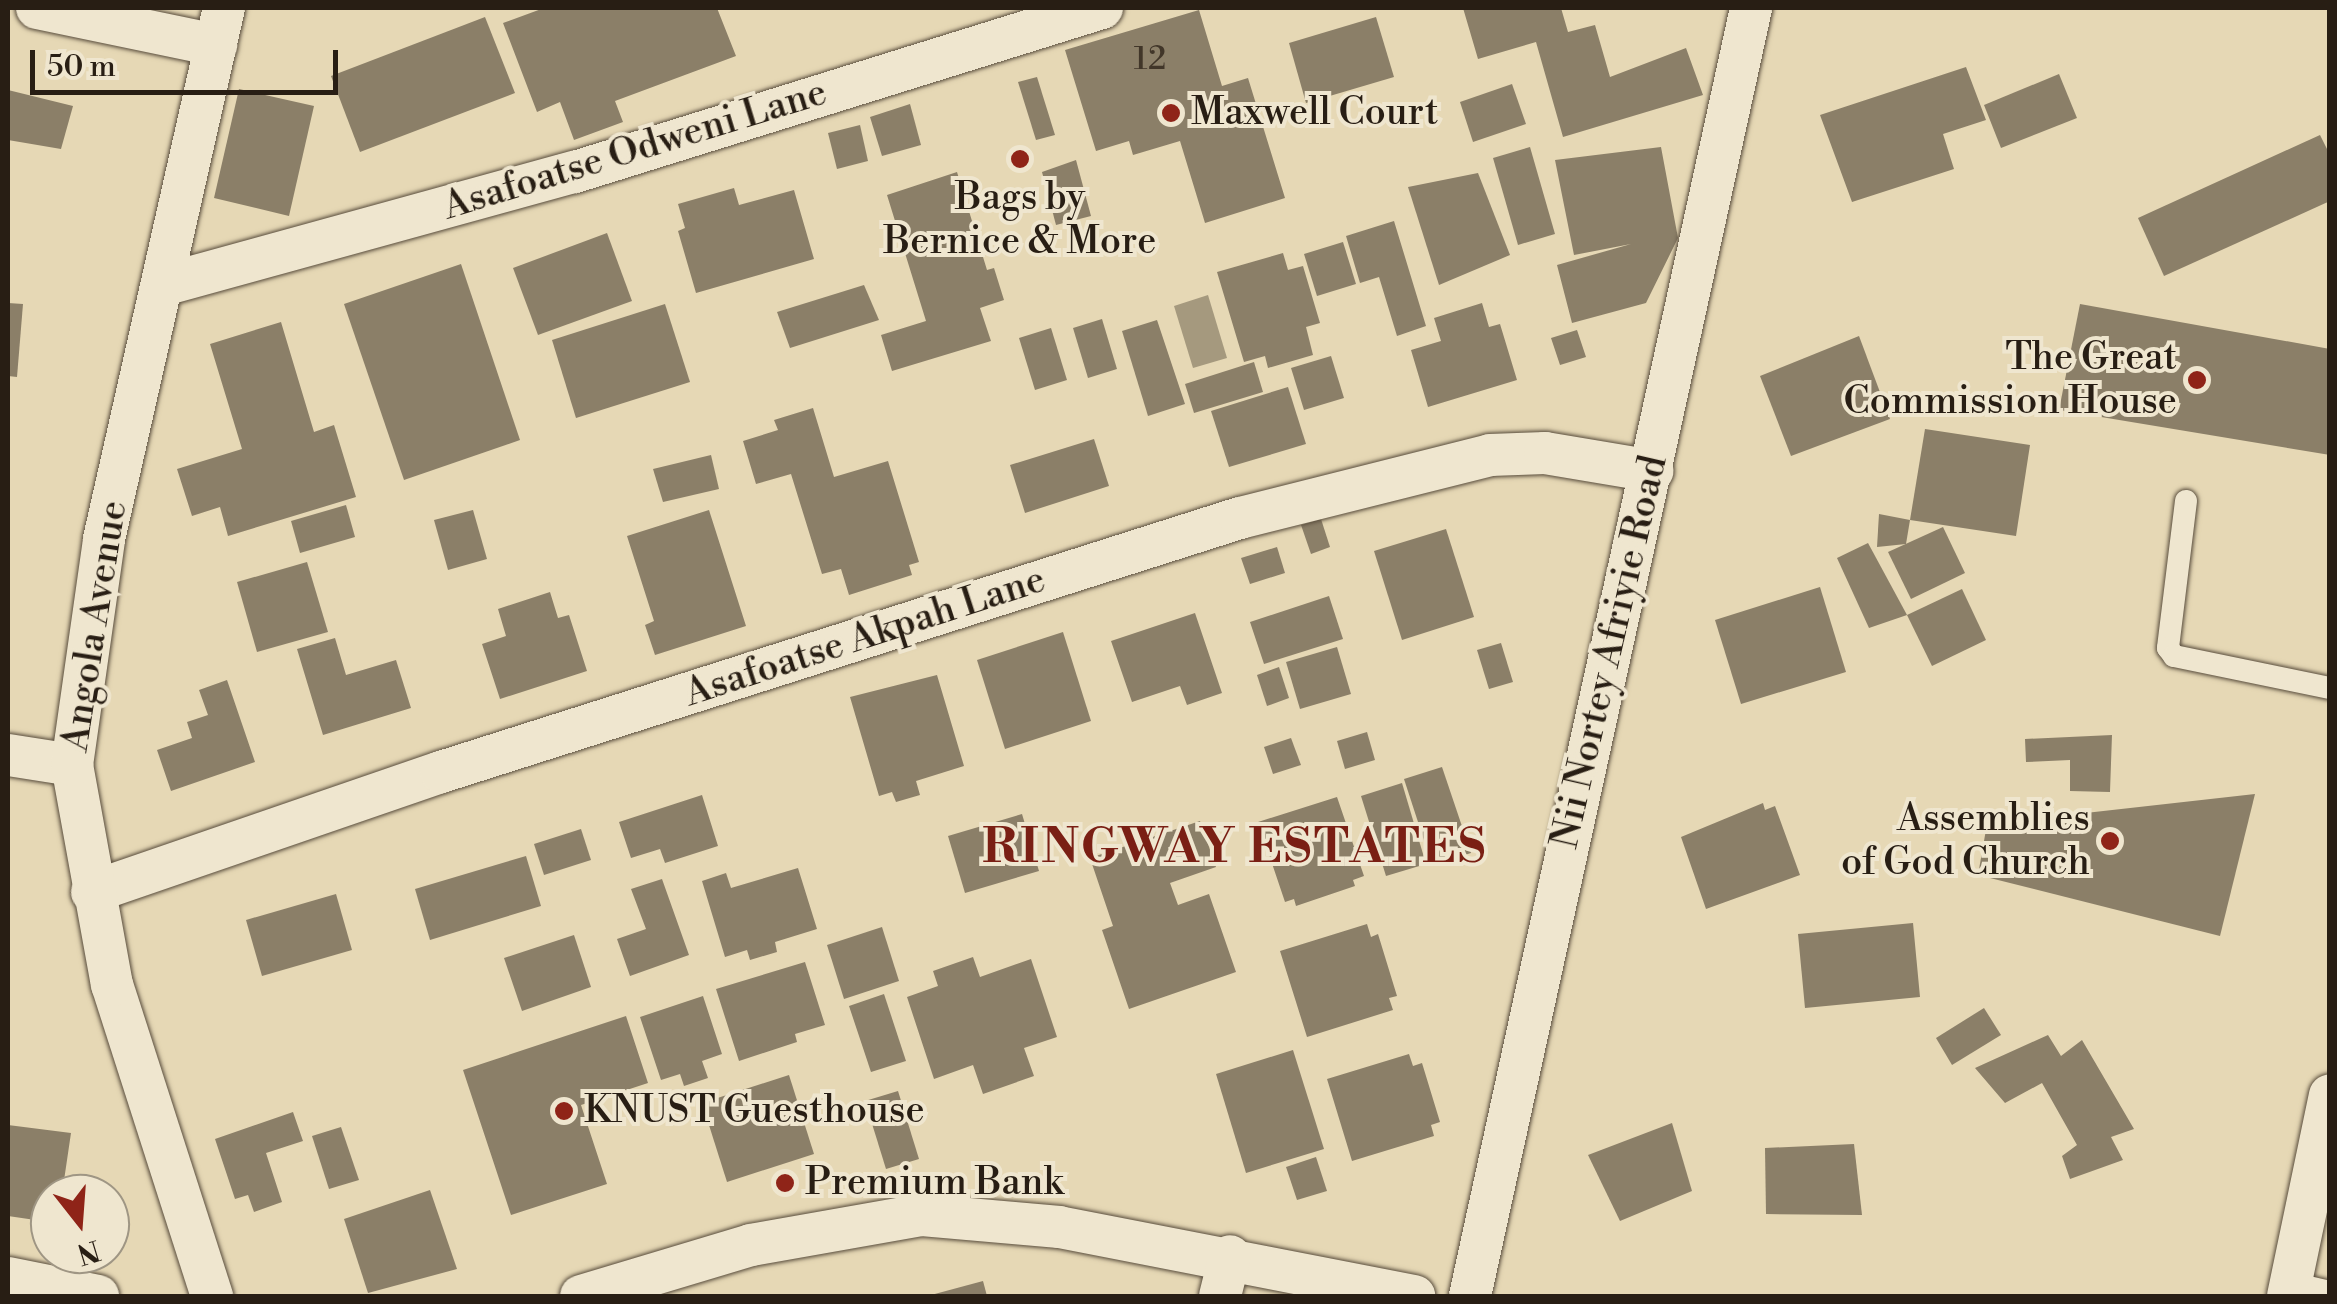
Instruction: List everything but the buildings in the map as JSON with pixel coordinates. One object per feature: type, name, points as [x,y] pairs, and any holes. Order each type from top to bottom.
[{"type":"street","points":[[37,8],[220,26]]},
{"type":"street","name":"Asafoatse Odweni Lane","points":[[167,284],[576,172],[1102,8]]},
{"type":"street","name":"Nii Nortey Afriyie Road","points":[[1470,1296],[1751,8]]},
{"type":"street","name":"Angola Avenue","points":[[212,1296],[112,985],[92,892],[72,765],[104,539],[167,284],[220,26]]},
{"type":"street","name":"Asafoatse Akpah Lane","points":[[92,892],[441,772],[1240,518],[1490,455],[1545,453],[1652,471]]},
{"type":"street","points":[[8,755],[72,765]]},
{"type":"street","points":[[2303,1291],[2330,1095]]},
{"type":"street","points":[[580,1296],[751,1245],[922,1215],[1059,1228],[1225,1276],[1414,1296]]},
{"type":"street","points":[[8,1278],[98,1296]]},
{"type":"lane","points":[[2186,501],[2168,648],[2174,656],[2330,688]]},
{"type":"shaded area","points":[[1208,295],[1227,358],[1193,368],[1174,306]]},
{"type":"place","name":"Maxwell Court","points":[[1171,113]]},
{"type":"place","name":"Bags by Bernice & More","points":[[1020,159]]},
{"type":"place","name":"The Great Commission House","points":[[2197,380]]},
{"type":"place","name":"Assemblies of God Church","points":[[2110,841]]},
{"type":"place","name":"KNUST Guesthouse","points":[[564,1111]]},
{"type":"place","name":"Premium Bank","points":[[785,1183]]},
{"type":"district","name":"RINGWAY ESTATES","points":[[1235,849]]}]
